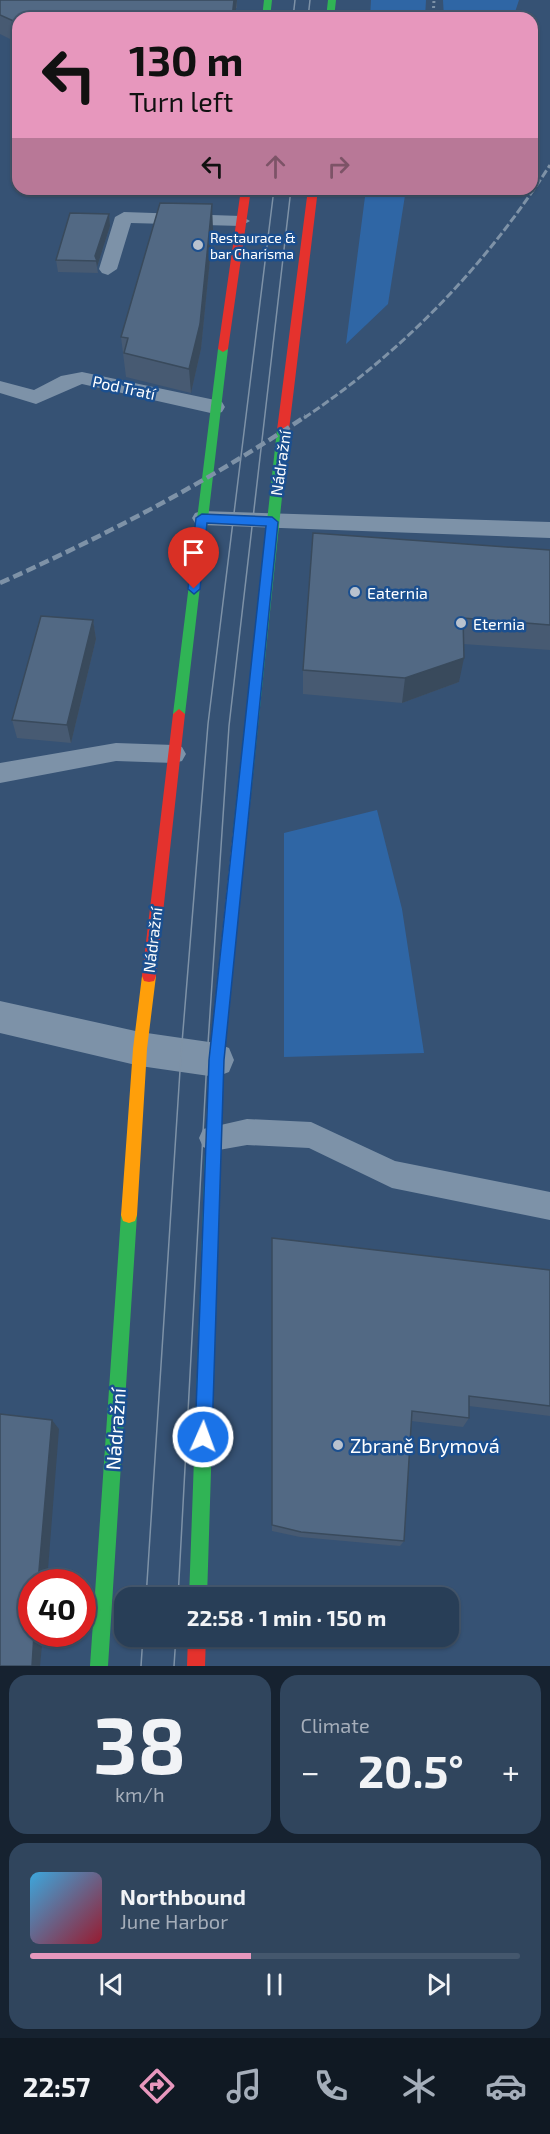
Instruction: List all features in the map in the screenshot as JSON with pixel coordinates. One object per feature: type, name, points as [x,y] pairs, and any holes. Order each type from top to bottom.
[{"type":"street","name":"Nádražní","points":[[99,1666],[140,1049],[215,407],[245,195]]},
{"type":"street","name":"Nádražní","points":[[198,1587],[216,1060],[272,522],[312,195]]},
{"type":"street","points":[[4,1015],[140,1049],[216,1060]]},
{"type":"street","points":[[196,1666],[197,1647]]},
{"type":"lane","points":[[108,269],[124,217],[241,221]]},
{"type":"lane","name":"Pod Tratí","points":[[0,387],[36,397],[68,381],[82,378],[215,407]]},
{"type":"lane","points":[[202,518],[550,530]]},
{"type":"lane","points":[[0,773],[116,752],[174,754]]},
{"type":"lane","points":[[213,1138],[247,1132],[311,1135],[392,1174],[550,1206]]},
{"type":"shaded area","points":[[371,0],[426,0],[425,12],[370,12]]},
{"type":"shaded area","points":[[443,0],[519,0],[515,12],[444,12]]},
{"type":"shaded area","points":[[365,195],[405,195],[388,304],[346,344]]},
{"type":"shaded area","points":[[377,810],[402,909],[424,1053],[284,1057],[284,833]]},
{"type":"building","points":[[0,0],[234,0],[233,12],[12,12],[12,20],[0,15]]},
{"type":"building","points":[[160,203],[212,204],[200,324],[189,369],[124,353],[128,338],[121,337]]},
{"type":"building","points":[[70,213],[109,214],[95,256],[97,261],[56,260]]},
{"type":"building","points":[[313,533],[550,550],[550,625],[463,618],[464,658],[405,678],[303,670]]},
{"type":"building","points":[[41,616],[93,620],[67,725],[12,720]]},
{"type":"building","points":[[272,1238],[550,1270],[550,1406],[469,1396],[469,1418],[412,1411],[404,1541],[301,1532],[272,1525]]},
{"type":"building","points":[[0,1414],[52,1420],[39,1569],[18,1569],[18,1647],[33,1647],[32,1666],[0,1666]]},
{"type":"tram line","points":[[294,12],[295,0]]},
{"type":"tram line","points":[[309,12],[310,0]]},
{"type":"tram line","points":[[147,1587],[181,1055],[208,724],[273,195]]},
{"type":"tram line","points":[[179,1587],[207,1059],[229,726],[290,195]]},
{"type":"tram line","points":[[141,1666],[142,1647]]},
{"type":"tram line","points":[[174,1666],[175,1647]]},
{"type":"railway","points":[[538,183],[550,165]]},
{"type":"railway","points":[[304,418],[341,392],[409,335],[470,271],[530,195]]},
{"type":"railway","points":[[0,583],[157,506],[232,463],[306,416]]},
{"type":"traffic: fast","points":[[267,12],[268,0]]},
{"type":"traffic: fast","points":[[331,12],[332,0]]},
{"type":"traffic: fast","points":[[179,714],[223,349]]},
{"type":"traffic: fast","points":[[240,832],[283,430]]},
{"type":"traffic: fast","points":[[198,1587],[213,1153]]},
{"type":"traffic: fast","points":[[99,1666],[129,1215]]},
{"type":"traffic: slow","points":[[213,1153],[216,1060],[240,832]]},
{"type":"traffic: slow","points":[[129,1215],[140,1049],[149,976]]},
{"type":"traffic: jam","points":[[223,349],[245,195]]},
{"type":"traffic: jam","points":[[283,430],[312,195]]},
{"type":"traffic: jam","points":[[149,976],[179,714]]},
{"type":"traffic: jam","points":[[196,1666],[197,1647]]},
{"type":"place","name":"Restaurace & bar Charisma","points":[[198,245]]},
{"type":"place","name":"Eaternia","points":[[355,592]]},
{"type":"place","name":"Eternia","points":[[461,623]]},
{"type":"place","name":"Zbraně Brymová","points":[[338,1445]]},
{"type":"route","points":[[194,589],[202,518],[272,522],[216,1060],[203,1437]]}]
